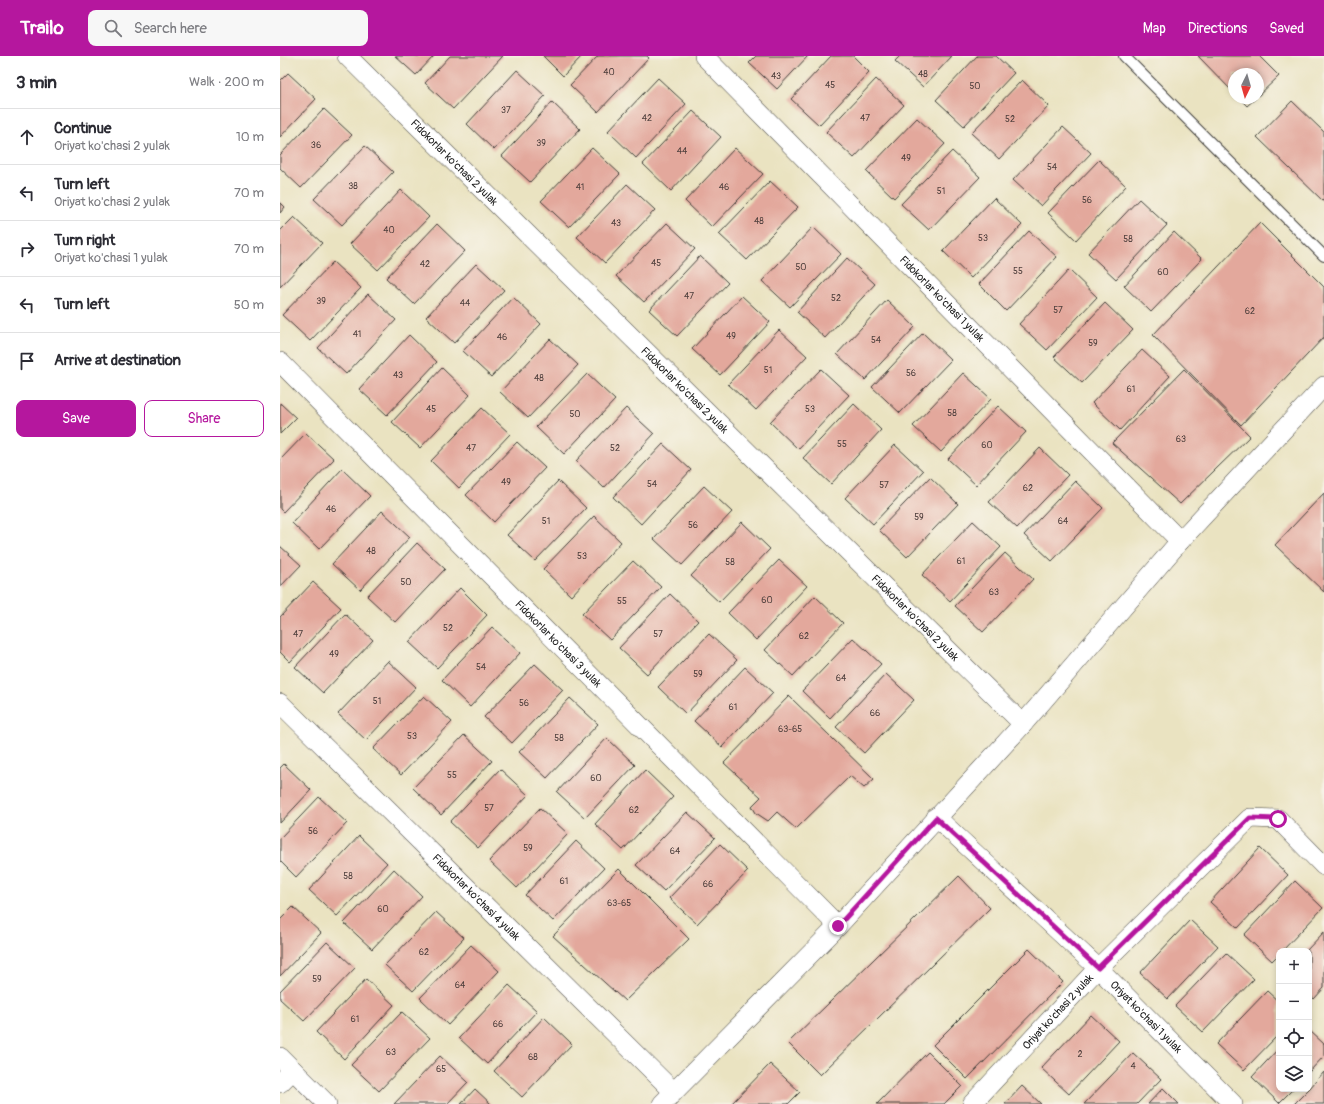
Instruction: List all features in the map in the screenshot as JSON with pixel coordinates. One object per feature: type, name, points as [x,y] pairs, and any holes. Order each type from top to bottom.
[{"type":"street","name":"Fidokorlar ko'chasi 2 yulak","points":[[347,56],[1023,724]]},
{"type":"street","name":"Fidokorlar ko'chasi 1 yulak","points":[[704,56],[1180,541]]},
{"type":"street","name":"Fidokorlar ko'chasi 3 yulak","points":[[280,362],[838,926]]},
{"type":"street","points":[[668,1098],[838,926],[1023,724],[1180,541],[1324,386]]},
{"type":"street","name":"Fidokorlar ko'chasi 4 yulak","points":[[280,703],[668,1098]]},
{"type":"street","name":"Oriyat ko'chasi 1 yulak","points":[[936,818],[1098,968],[1233,1104]]},
{"type":"street","name":"Oriyat ko'chasi 2 yulak","points":[[972,1104],[1098,968],[1250,818],[1278,819],[1324,866]]},
{"type":"street","points":[[284,1070],[327,1104]]},
{"type":"lane","points":[[1124,56],[1324,256]]},
{"type":"building","points":[[395,56],[434,56],[416,75]]},
{"type":"building","points":[[450,56],[503,56],[453,109],[425,83]]},
{"type":"building","points":[[543,56],[582,56],[563,76]]},
{"type":"building","points":[[598,56],[647,56],[649,58],[598,112],[570,85]]},
{"type":"building","points":[[756,56],[808,56],[777,89],[749,63]]},
{"type":"building","points":[[831,56],[853,56],[869,72],[819,125],[791,99]]},
{"type":"building","points":[[900,56],[952,56],[923,87],[895,61]]},
{"type":"building","points":[[977,56],[996,56],[1014,73],[964,126],[936,100]]},
{"type":"building","points":[[1198,56],[1259,56],[1279,76],[1264,90],[1264,68],[1228,68],[1228,87]]},
{"type":"building","points":[[517,70],[545,96],[494,150],[467,124]]},
{"type":"building","points":[[288,73],[316,99],[280,137],[280,81]]},
{"type":"building","points":[[658,78],[686,104],[636,158],[608,131]]},
{"type":"building","points":[[876,79],[904,105],[854,158],[826,132]]},
{"type":"building","points":[[1022,80],[1049,106],[999,159],[971,133]]},
{"type":"building","points":[[1292,101],[1324,132],[1324,202],[1257,137]]},
{"type":"building","points":[[552,102],[580,129],[530,182],[502,156]]},
{"type":"building","points":[[324,109],[352,135],[301,188],[280,168],[280,155]]},
{"type":"building","points":[[693,111],[721,137],[671,191],[643,164]]},
{"type":"building","points":[[917,118],[945,144],[894,198],[866,171]]},
{"type":"building","points":[[1063,127],[1091,153],[1041,206],[1013,180]]},
{"type":"building","points":[[365,146],[393,172],[342,225],[314,199]]},
{"type":"building","points":[[592,148],[620,174],[569,227],[541,201]]},
{"type":"building","points":[[735,148],[763,174],[712,227],[685,201]]},
{"type":"building","points":[[952,151],[980,177],[929,230],[901,204]]},
{"type":"building","points":[[1099,160],[1126,186],[1076,240],[1048,213]]},
{"type":"building","points":[[770,181],[798,207],[747,260],[719,234]]},
{"type":"building","points":[[627,184],[655,210],[605,263],[577,237]]},
{"type":"building","points":[[401,190],[429,217],[378,270],[350,244]]},
{"type":"building","points":[[994,198],[1022,225],[971,278],[943,251]]},
{"type":"building","points":[[1139,199],[1167,225],[1116,279],[1088,253]]},
{"type":"building","points":[[280,202],[285,207],[280,213]]},
{"type":"building","points":[[294,217],[322,243],[280,287],[280,231]]},
{"type":"building","points":[[667,223],[695,249],[644,302],[616,276]]},
{"type":"building","points":[[1260,223],[1324,287],[1324,337],[1241,425],[1153,335]]},
{"type":"building","points":[[437,224],[465,251],[414,304],[386,278]]},
{"type":"building","points":[[813,227],[841,254],[790,307],[762,281]]},
{"type":"building","points":[[1029,231],[1057,257],[1006,311],[979,284]]},
{"type":"building","points":[[1174,232],[1202,259],[1151,312],[1124,286]]},
{"type":"building","points":[[700,256],[728,283],[677,336],[649,310]]},
{"type":"building","points":[[847,258],[875,284],[825,338],[797,312]]},
{"type":"building","points":[[333,262],[361,288],[310,341],[282,315]]},
{"type":"building","points":[[476,264],[504,290],[454,343],[426,317]]},
{"type":"building","points":[[1069,270],[1097,297],[1047,350],[1019,324]]},
{"type":"building","points":[[368,294],[396,320],[346,374],[318,348]]},
{"type":"building","points":[[742,296],[770,322],[720,375],[692,349]]},
{"type":"building","points":[[513,297],[541,324],[491,377],[463,351]]},
{"type":"building","points":[[887,300],[915,327],[865,380],[837,354]]},
{"type":"building","points":[[1105,303],[1133,330],[1082,383],[1054,357]]},
{"type":"building","points":[[779,330],[807,356],[756,410],[728,384]]},
{"type":"building","points":[[923,333],[951,360],[900,413],[872,387]]},
{"type":"building","points":[[409,335],[437,362],[387,415],[359,389]]},
{"type":"building","points":[[550,339],[578,365],[528,418],[500,392]]},
{"type":"building","points":[[1142,350],[1170,376],[1120,430],[1092,403]]},
{"type":"building","points":[[442,368],[470,395],[420,448],[392,422]]},
{"type":"building","points":[[821,369],[849,395],[798,449],[770,422]]},
{"type":"building","points":[[1184,369],[1250,436],[1180,504],[1112,443]]},
{"type":"building","points":[[963,373],[991,399],[941,452],[913,426]]},
{"type":"building","points":[[587,374],[615,400],[564,454],[536,427]]},
{"type":"building","points":[[280,403],[296,418],[280,434]]},
{"type":"building","points":[[854,404],[881,430],[831,484],[803,458]]},
{"type":"building","points":[[998,406],[1026,432],[976,485],[948,459]]},
{"type":"building","points":[[482,408],[510,434],[459,488],[431,461]]},
{"type":"building","points":[[626,408],[654,434],[604,488],[576,461]]},
{"type":"building","points":[[306,433],[334,459],[283,512],[280,509],[280,460]]},
{"type":"building","points":[[517,442],[545,468],[494,522],[466,495]]},
{"type":"building","points":[[663,444],[691,470],[641,524],[613,497]]},
{"type":"building","points":[[895,445],[923,471],[873,524],[845,498]]},
{"type":"building","points":[[1040,448],[1068,475],[1017,528],[989,502]]},
{"type":"building","points":[[342,469],[370,496],[319,549],[292,523]]},
{"type":"building","points":[[930,477],[958,504],[907,557],[879,530]]},
{"type":"building","points":[[558,481],[586,508],[535,561],[507,535]]},
{"type":"building","points":[[1075,481],[1103,508],[1052,561],[1024,535]]},
{"type":"building","points":[[704,486],[732,512],[682,565],[654,539]]},
{"type":"building","points":[[1324,493],[1324,592],[1275,545]]},
{"type":"building","points":[[382,511],[410,537],[360,590],[332,564]]},
{"type":"building","points":[[594,516],[621,542],[571,596],[543,569]]},
{"type":"building","points":[[973,521],[1001,547],[950,601],[922,575]]},
{"type":"building","points":[[742,522],[770,549],[719,602],[691,576]]},
{"type":"building","points":[[417,543],[445,569],[395,622],[367,596]]},
{"type":"building","points":[[280,546],[301,565],[280,587]]},
{"type":"building","points":[[1005,553],[1033,579],[983,632],[955,606]]},
{"type":"building","points":[[779,560],[807,586],[756,640],[728,613]]},
{"type":"building","points":[[633,561],[661,587],[610,640],[582,614]]},
{"type":"building","points":[[313,582],[341,608],[290,662],[280,652],[280,617]]},
{"type":"building","points":[[460,588],[487,615],[437,668],[409,642]]},
{"type":"building","points":[[670,594],[698,621],[647,674],[619,648]]},
{"type":"building","points":[[815,596],[843,623],[793,676],[765,650]]},
{"type":"building","points":[[345,614],[373,640],[323,693],[295,667]]},
{"type":"building","points":[[492,627],[520,653],[470,707],[442,680]]},
{"type":"building","points":[[709,634],[737,660],[686,714],[658,687]]},
{"type":"building","points":[[853,638],[881,664],[830,718],[802,691]]},
{"type":"building","points":[[388,661],[416,687],[366,740],[338,714]]},
{"type":"building","points":[[535,664],[563,690],[512,743],[484,717]]},
{"type":"building","points":[[745,667],[773,693],[722,747],[694,721]]},
{"type":"building","points":[[886,674],[914,700],[864,753],[836,727]]},
{"type":"building","points":[[424,696],[452,722],[401,775],[373,749]]},
{"type":"building","points":[[789,696],[874,779],[864,788],[850,776],[796,829],[777,812],[768,821],[756,813],[752,806],[761,797],[724,763]]},
{"type":"building","points":[[570,698],[598,724],[547,778],[519,752]]},
{"type":"building","points":[[464,735],[492,761],[441,815],[413,788]]},
{"type":"building","points":[[607,738],[635,765],[585,818],[557,792]]},
{"type":"building","points":[[284,764],[311,790],[280,823],[280,768]]},
{"type":"building","points":[[500,769],[528,795],[478,848],[450,822]]},
{"type":"building","points":[[645,770],[673,797],[623,850],[595,824]]},
{"type":"building","points":[[319,797],[347,823],[296,877],[280,861],[280,838]]},
{"type":"building","points":[[540,808],[568,834],[517,888],[489,861]]},
{"type":"building","points":[[687,812],[715,838],[664,891],[636,865]]},
{"type":"building","points":[[359,836],[387,863],[337,916],[309,890]]},
{"type":"building","points":[[576,841],[604,868],[553,921],[525,895]]},
{"type":"building","points":[[720,844],[748,871],[697,924],[669,898]]},
{"type":"building","points":[[1260,848],[1288,875],[1238,928],[1210,902]]},
{"type":"building","points":[[394,869],[422,896],[372,949],[344,923]]},
{"type":"building","points":[[619,869],[689,939],[625,1001],[553,936]]},
{"type":"building","points":[[959,876],[990,908],[820,1075],[788,1043]]},
{"type":"building","points":[[1295,881],[1323,908],[1285,948],[1276,948],[1276,957],[1272,961],[1244,935]]},
{"type":"building","points":[[293,907],[321,933],[280,976],[280,920]]},
{"type":"building","points":[[436,912],[464,938],[413,991],[385,965]]},
{"type":"building","points":[[1190,920],[1218,946],[1168,999],[1140,973]]},
{"type":"building","points":[[1324,932],[1324,988],[1314,999],[1312,997],[1312,948],[1309,948]]},
{"type":"building","points":[[327,942],[355,968],[304,1021],[280,999],[280,991]]},
{"type":"building","points":[[471,945],[499,971],[448,1025],[420,998]]},
{"type":"building","points":[[1029,949],[1063,982],[967,1079],[933,1045]]},
{"type":"building","points":[[1226,953],[1254,979],[1203,1032],[1175,1006]]},
{"type":"building","points":[[366,979],[394,1005],[344,1059],[316,1032]]},
{"type":"building","points":[[509,985],[537,1011],[487,1064],[459,1038]]},
{"type":"building","points":[[1267,991],[1276,999],[1276,1037],[1244,1070],[1216,1044]]},
{"type":"building","points":[[402,1012],[430,1038],[379,1091],[351,1065]]},
{"type":"building","points":[[1091,1015],[1119,1041],[1069,1094],[1041,1068]]},
{"type":"building","points":[[544,1017],[572,1044],[522,1097],[494,1071]]},
{"type":"building","points":[[1312,1033],[1324,1044],[1324,1056],[1312,1069]]},
{"type":"building","points":[[1276,1051],[1276,1092],[1290,1092],[1279,1103],[1252,1077]]},
{"type":"building","points":[[928,1052],[962,1086],[944,1104],[877,1104]]},
{"type":"building","points":[[1133,1053],[1161,1079],[1137,1104],[1084,1104]]},
{"type":"building","points":[[440,1056],[468,1082],[447,1104],[394,1104]]},
{"type":"building","points":[[770,1064],[800,1092],[788,1104],[731,1104]]},
{"type":"building","points":[[1324,1072],[1324,1104],[1294,1104],[1306,1092],[1312,1092],[1312,1086]]},
{"type":"building","points":[[1022,1086],[1041,1104],[1005,1104]]},
{"type":"building","points":[[1163,1088],[1179,1104],[1148,1104]]},
{"type":"building","points":[[475,1089],[491,1104],[461,1104]]},
{"type":"route","points":[[838,926],[936,818],[1098,968],[1250,818],[1278,819]]}]
